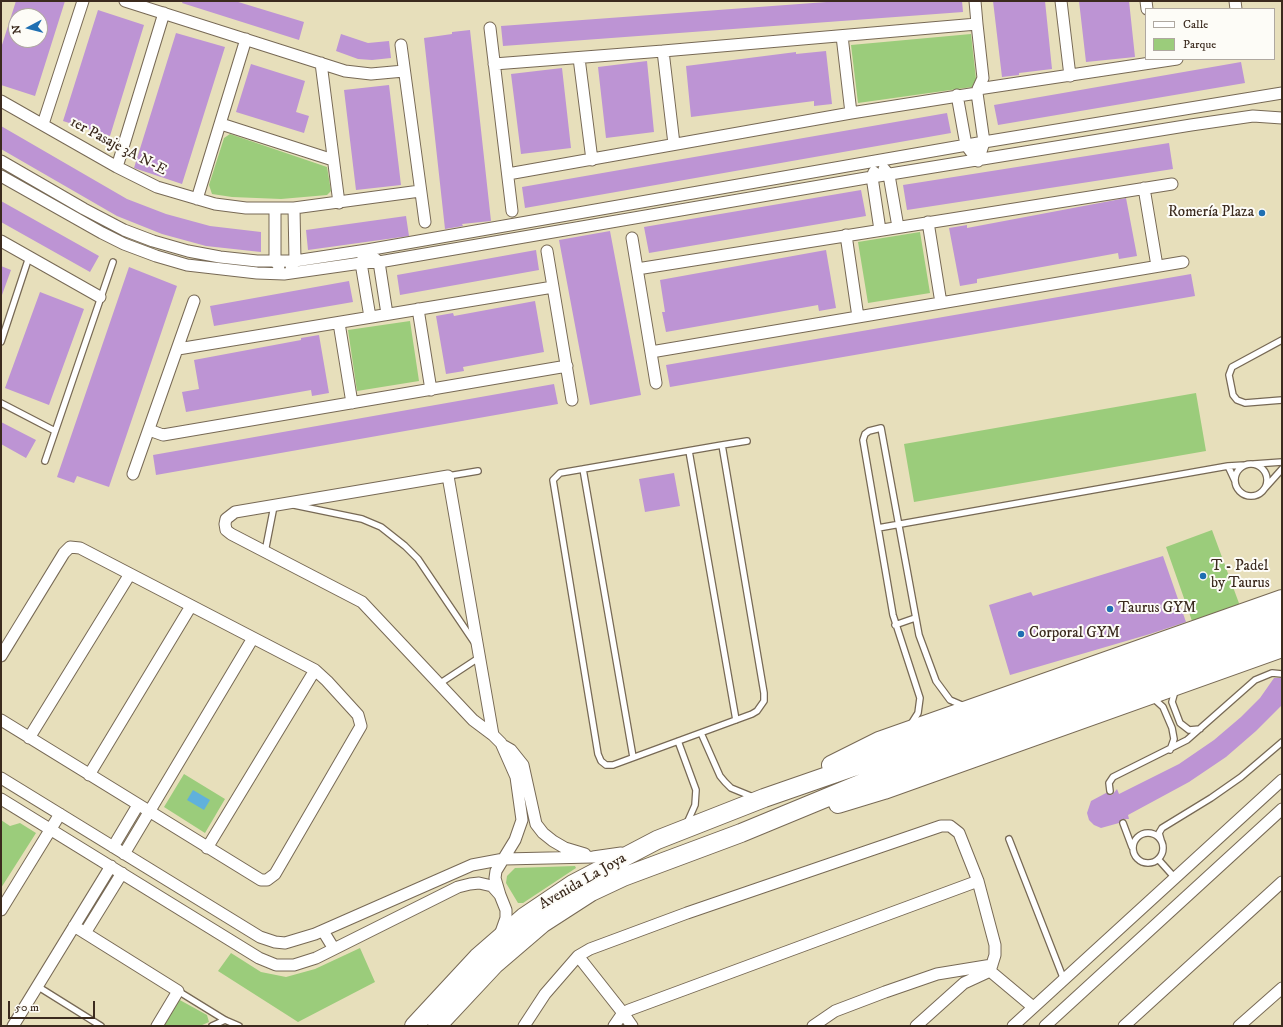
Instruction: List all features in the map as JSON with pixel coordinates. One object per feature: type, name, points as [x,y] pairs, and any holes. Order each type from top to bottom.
[{"type":"main road","points":[[762,799],[879,741],[1282,599]]},
{"type":"main road","points":[[741,833],[1010,720],[1282,615]]},
{"type":"main road","points":[[762,799],[1010,720],[1282,630]]},
{"type":"main road","points":[[741,833],[884,790],[1282,648]]},
{"type":"main road","name":"Avenida La Joya","points":[[414,1026],[478,957],[499,937],[547,900],[566,888],[657,840],[762,799]]},
{"type":"main road","name":"Avenida La Joya","points":[[439,1024],[494,965],[543,923],[591,892],[623,877],[741,833]]},
{"type":"street","points":[[43,124],[83,1]]},
{"type":"street","points":[[125,1],[345,71],[371,74],[404,71]]},
{"type":"street","points":[[974,1],[983,78],[978,91],[984,142],[978,161]]},
{"type":"street","points":[[1061,1],[1070,76]]},
{"type":"street","points":[[117,167],[164,13]]},
{"type":"street","points":[[494,64],[977,24]]},
{"type":"street","points":[[490,28],[512,211]]},
{"type":"street","points":[[842,36],[852,113]]},
{"type":"street","points":[[197,199],[246,39]]},
{"type":"street","points":[[402,45],[404,71],[425,222]]},
{"type":"street","points":[[663,51],[674,144]]},
{"type":"street","points":[[579,58],[592,160]]},
{"type":"street","points":[[508,174],[978,91],[1165,60]]},
{"type":"street","points":[[321,63],[340,203]]},
{"type":"street","points":[[1,161],[84,209],[124,230],[153,241],[188,251],[220,257],[295,261],[367,250],[966,145],[1282,93]]},
{"type":"street","points":[[957,95],[966,145],[978,161]]},
{"type":"street","name":"1er Pasaje 3A N-E","points":[[1,101],[117,167],[157,187],[215,204],[275,209],[294,208],[420,191]]},
{"type":"street","points":[[1,176],[107,236],[156,256],[193,266],[257,273],[284,274],[361,263],[379,262],[872,177],[1246,117],[1282,118]]},
{"type":"street","points":[[221,124],[333,160]]},
{"type":"street","points":[[877,161],[889,175],[898,227]]},
{"type":"street","points":[[877,161],[872,177],[880,230]]},
{"type":"street","points":[[637,268],[1172,184]]},
{"type":"street","points":[[1144,188],[1157,266]]},
{"type":"street","points":[[284,274],[295,261],[294,208]]},
{"type":"street","points":[[275,209],[276,261],[284,274]]},
{"type":"street","points":[[928,222],[942,303]]},
{"type":"street","points":[[846,235],[858,317]]},
{"type":"street","points":[[632,238],[656,383]]},
{"type":"street","points":[[1,241],[100,297]]},
{"type":"street","points":[[367,250],[379,262],[387,314]]},
{"type":"street","points":[[367,250],[361,263],[370,317]]},
{"type":"street","points":[[547,251],[572,400]]},
{"type":"street","points":[[651,352],[1184,262]]},
{"type":"street","points":[[178,349],[553,287]]},
{"type":"street","points":[[133,474],[194,301]]},
{"type":"street","points":[[418,309],[430,390]]},
{"type":"street","points":[[339,322],[352,403]]},
{"type":"street","points":[[149,430],[163,435],[567,366]]},
{"type":"street","points":[[499,937],[505,925],[506,910],[495,878],[498,867],[504,859],[520,828],[522,814],[516,777],[497,739],[479,652],[448,476],[235,512],[226,519],[226,530],[231,534],[362,602],[476,724],[497,739],[512,750],[523,765],[536,824],[543,833],[565,848],[593,857]]},
{"type":"street","points":[[1,656],[64,553],[70,548],[80,548],[315,670],[358,715],[361,726],[275,874],[267,880],[258,879],[1,720]]},
{"type":"street","points":[[29,738],[130,574]]},
{"type":"street","points":[[89,775],[190,606]]},
{"type":"street","points":[[113,847],[143,808],[253,638]]},
{"type":"street","points":[[207,848],[315,670]]},
{"type":"street","points":[[1,778],[267,940],[285,944],[323,931],[472,864],[504,859],[610,856],[657,840]]},
{"type":"street","points":[[1013,1026],[1282,780]]},
{"type":"street","points":[[1,799],[268,962],[284,966],[294,965],[316,958],[458,887],[479,883],[492,886],[500,894]]},
{"type":"street","points":[[124,854],[143,808]]},
{"type":"street","points":[[1045,1026],[1282,809]]},
{"type":"street","points":[[1,910],[60,814]]},
{"type":"street","points":[[524,1026],[545,994],[578,956],[590,949],[687,913],[941,826],[950,826],[959,833],[978,881],[995,945],[995,955],[991,968],[964,983],[916,1026]]},
{"type":"street","points":[[12,1026],[111,866]]},
{"type":"street","points":[[85,933],[122,873]]},
{"type":"street","points":[[614,1026],[623,1013],[978,881]]},
{"type":"street","points":[[1124,1026],[1282,882]]},
{"type":"street","points":[[74,926],[178,991],[157,1026]]},
{"type":"street","points":[[323,931],[334,949]]},
{"type":"street","points":[[578,956],[632,1026]]},
{"type":"street","points":[[812,1025],[834,1011],[937,974],[991,968],[1033,1008]]},
{"type":"street","points":[[1239,1026],[1282,988]]},
{"type":"lane","points":[[1,342],[30,257]]},
{"type":"lane","points":[[45,461],[112,262]]},
{"type":"lane","points":[[1282,340],[1232,367],[1230,375],[1233,395],[1237,400],[1245,403],[1282,400]]},
{"type":"lane","points":[[1,403],[55,431]]},
{"type":"lane","points":[[898,735],[914,720],[918,713],[920,698],[895,625],[864,440],[865,434],[870,430],[882,428],[915,618],[919,635],[936,681],[950,700],[958,704],[973,707],[982,705]]},
{"type":"lane","points":[[722,445],[764,693],[764,701],[757,711],[736,720],[613,765],[606,765],[601,761],[598,754],[553,484],[554,477],[560,473],[722,445],[747,441]]},
{"type":"lane","points":[[689,451],[736,720]]},
{"type":"lane","points":[[878,528],[1228,466],[1282,462]]},
{"type":"lane","points":[[1234,481],[1237,471],[1248,464],[1260,467],[1266,475],[1267,480],[1264,489]]},
{"type":"lane","points":[[1228,466],[1238,490],[1246,496],[1256,495],[1264,489],[1282,469]]},
{"type":"lane","points":[[584,469],[633,757]]},
{"type":"lane","points":[[448,476],[478,471]]},
{"type":"lane","points":[[265,552],[280,505],[362,519],[381,527],[405,546],[418,560],[479,652],[440,684]]},
{"type":"lane","points":[[895,625],[915,618]]},
{"type":"lane","points":[[1110,791],[1109,783],[1113,777],[1170,750],[1201,729],[1255,680],[1272,672],[1282,674]]},
{"type":"lane","points":[[1180,685],[1175,691],[1172,702],[1180,724],[1189,730],[1201,729]]},
{"type":"lane","points":[[1147,696],[1158,701],[1166,712],[1174,733],[1173,744],[1170,750]]},
{"type":"lane","points":[[701,733],[720,776],[725,782],[738,792],[762,799]]},
{"type":"lane","points":[[676,832],[687,823],[695,804],[696,796],[694,783],[678,741]]},
{"type":"lane","points":[[1123,823],[1135,857],[1144,863],[1149,863],[1158,859],[1163,850],[1159,833],[1162,828],[1211,798],[1241,776],[1282,742]]},
{"type":"lane","points":[[1132,847],[1136,838],[1144,833],[1153,833],[1161,840]]},
{"type":"lane","points":[[1009,838],[1064,980]]},
{"type":"lane","points":[[1158,859],[1175,878]]},
{"type":"lane","points":[[37,986],[101,1026]]},
{"type":"lane","points":[[178,991],[238,1026]]},
{"type":"lane","points":[[212,1026],[226,1020]]},
{"type":"green space","points":[[971,34],[976,79],[972,87],[858,103],[851,45]]},
{"type":"green space","points":[[230,134],[327,167],[331,191],[327,195],[281,199],[232,197],[212,194],[209,185],[224,138]]},
{"type":"green space","points":[[920,232],[930,293],[868,303],[858,242]]},
{"type":"green space","points":[[410,321],[419,381],[357,391],[348,330]]},
{"type":"green space","points":[[1196,393],[1206,451],[914,502],[904,444]]},
{"type":"green space","name":"T - Padel by Taurus","points":[[1212,530],[1240,606],[1192,621],[1166,547]]},
{"type":"green space","points":[[184,774],[225,799],[205,833],[164,807]]},
{"type":"green space","points":[[1,820],[10,826],[20,823],[36,833],[1,888]]},
{"type":"green space","points":[[575,866],[576,868],[523,903],[518,903],[506,883],[507,876],[515,868]]},
{"type":"green space","points":[[360,948],[375,982],[298,1022],[218,971],[231,953],[261,972],[286,977],[315,969]]},
{"type":"green space","points":[[178,999],[207,1015],[209,1022],[200,1026],[162,1026]]},
{"type":"water","points":[[193,790],[210,800],[204,810],[187,800]]},
{"type":"building","points":[[16,1],[65,1],[35,96],[1,85],[1,48],[8,26],[8,48],[48,48],[48,8],[14,8]]},
{"type":"building","points":[[183,1],[235,1],[304,22],[299,40],[182,3]]},
{"type":"building","points":[[840,1],[962,1],[963,12],[503,46],[501,26]]},
{"type":"building","points":[[993,1],[1045,1],[1052,69],[1019,73],[1019,75],[1002,77]]},
{"type":"building","points":[[1079,1],[1129,1],[1135,57],[1086,62]]},
{"type":"building","points":[[98,10],[144,25],[110,136],[63,121]]},
{"type":"building","points":[[470,30],[491,221],[462,224],[463,226],[445,229],[424,38]]},
{"type":"building","points":[[176,33],[225,47],[182,184],[134,168]]},
{"type":"building","points":[[341,34],[368,43],[389,41],[391,58],[372,60],[358,59],[336,51]]},
{"type":"building","points":[[826,51],[832,104],[814,106],[814,101],[691,117],[686,66],[796,52],[796,54]]},
{"type":"building","points":[[647,61],[654,132],[606,138],[598,67]]},
{"type":"building","points":[[1241,62],[1245,83],[998,125],[994,105]]},
{"type":"building","points":[[251,64],[305,81],[296,112],[309,116],[304,133],[236,112]]},
{"type":"building","points":[[562,68],[571,148],[521,154],[511,74]]},
{"type":"building","points":[[389,85],[401,185],[356,190],[344,90]]},
{"type":"building","points":[[947,113],[951,133],[525,208],[522,187]]},
{"type":"building","points":[[1,126],[127,199],[166,214],[210,226],[261,232],[261,252],[206,246],[162,234],[117,216],[1,149]]},
{"type":"building","points":[[1169,143],[1173,169],[907,210],[903,185]]},
{"type":"building","points":[[861,190],[866,216],[649,253],[644,227]]},
{"type":"building","points":[[1126,198],[1137,256],[1119,259],[1118,253],[977,279],[977,283],[960,286],[949,228],[967,225],[967,228]]},
{"type":"building","points":[[1,201],[99,256],[90,272],[1,222]]},
{"type":"building","points":[[406,216],[409,236],[308,250],[306,230]]},
{"type":"building","points":[[610,231],[641,395],[590,405],[559,240]]},
{"type":"building","points":[[536,250],[539,270],[400,295],[397,275]]},
{"type":"building","points":[[826,250],[836,308],[819,311],[818,305],[666,332],[662,312],[665,312],[660,280]]},
{"type":"building","points":[[1,266],[11,270],[2,295],[1,295]]},
{"type":"building","points":[[129,267],[177,286],[109,487],[77,476],[74,483],[57,477]]},
{"type":"building","points":[[1191,274],[1195,296],[670,387],[666,365]]},
{"type":"building","points":[[349,281],[353,302],[214,326],[210,306]]},
{"type":"building","points":[[40,292],[84,309],[49,405],[5,388]]},
{"type":"building","points":[[535,301],[544,352],[463,367],[464,371],[446,374],[436,316],[453,313],[454,316]]},
{"type":"building","points":[[319,335],[329,393],[312,396],[311,390],[186,412],[182,392],[199,389],[194,360],[301,340],[301,338]]},
{"type":"building","points":[[554,384],[558,404],[156,475],[153,455]]},
{"type":"building","points":[[1,422],[36,440],[26,458],[1,444]]},
{"type":"building","points":[[674,473],[680,506],[645,512],[639,479]]},
{"type":"building","name":"Taurus GYM","points":[[1163,556],[1186,622],[1010,675],[989,605],[1031,592],[1033,596]]},
{"type":"building","points":[[1274,678],[1282,678],[1282,705],[1256,731],[1226,757],[1189,782],[1128,815],[1129,819],[1122,819],[1119,823],[1101,828],[1094,825],[1089,820],[1087,813],[1091,801],[1106,793],[1112,795],[1117,789],[1119,794],[1179,764],[1214,740],[1241,717],[1260,698]]},
{"type":"place","name":"Romería Plaza","points":[[1262,213]]},
{"type":"place","name":"T - Padel by Taurus","points":[[1203,576]]},
{"type":"place","name":"Taurus GYM","points":[[1110,609]]},
{"type":"place","name":"Corporal GYM","points":[[1021,634]]}]
